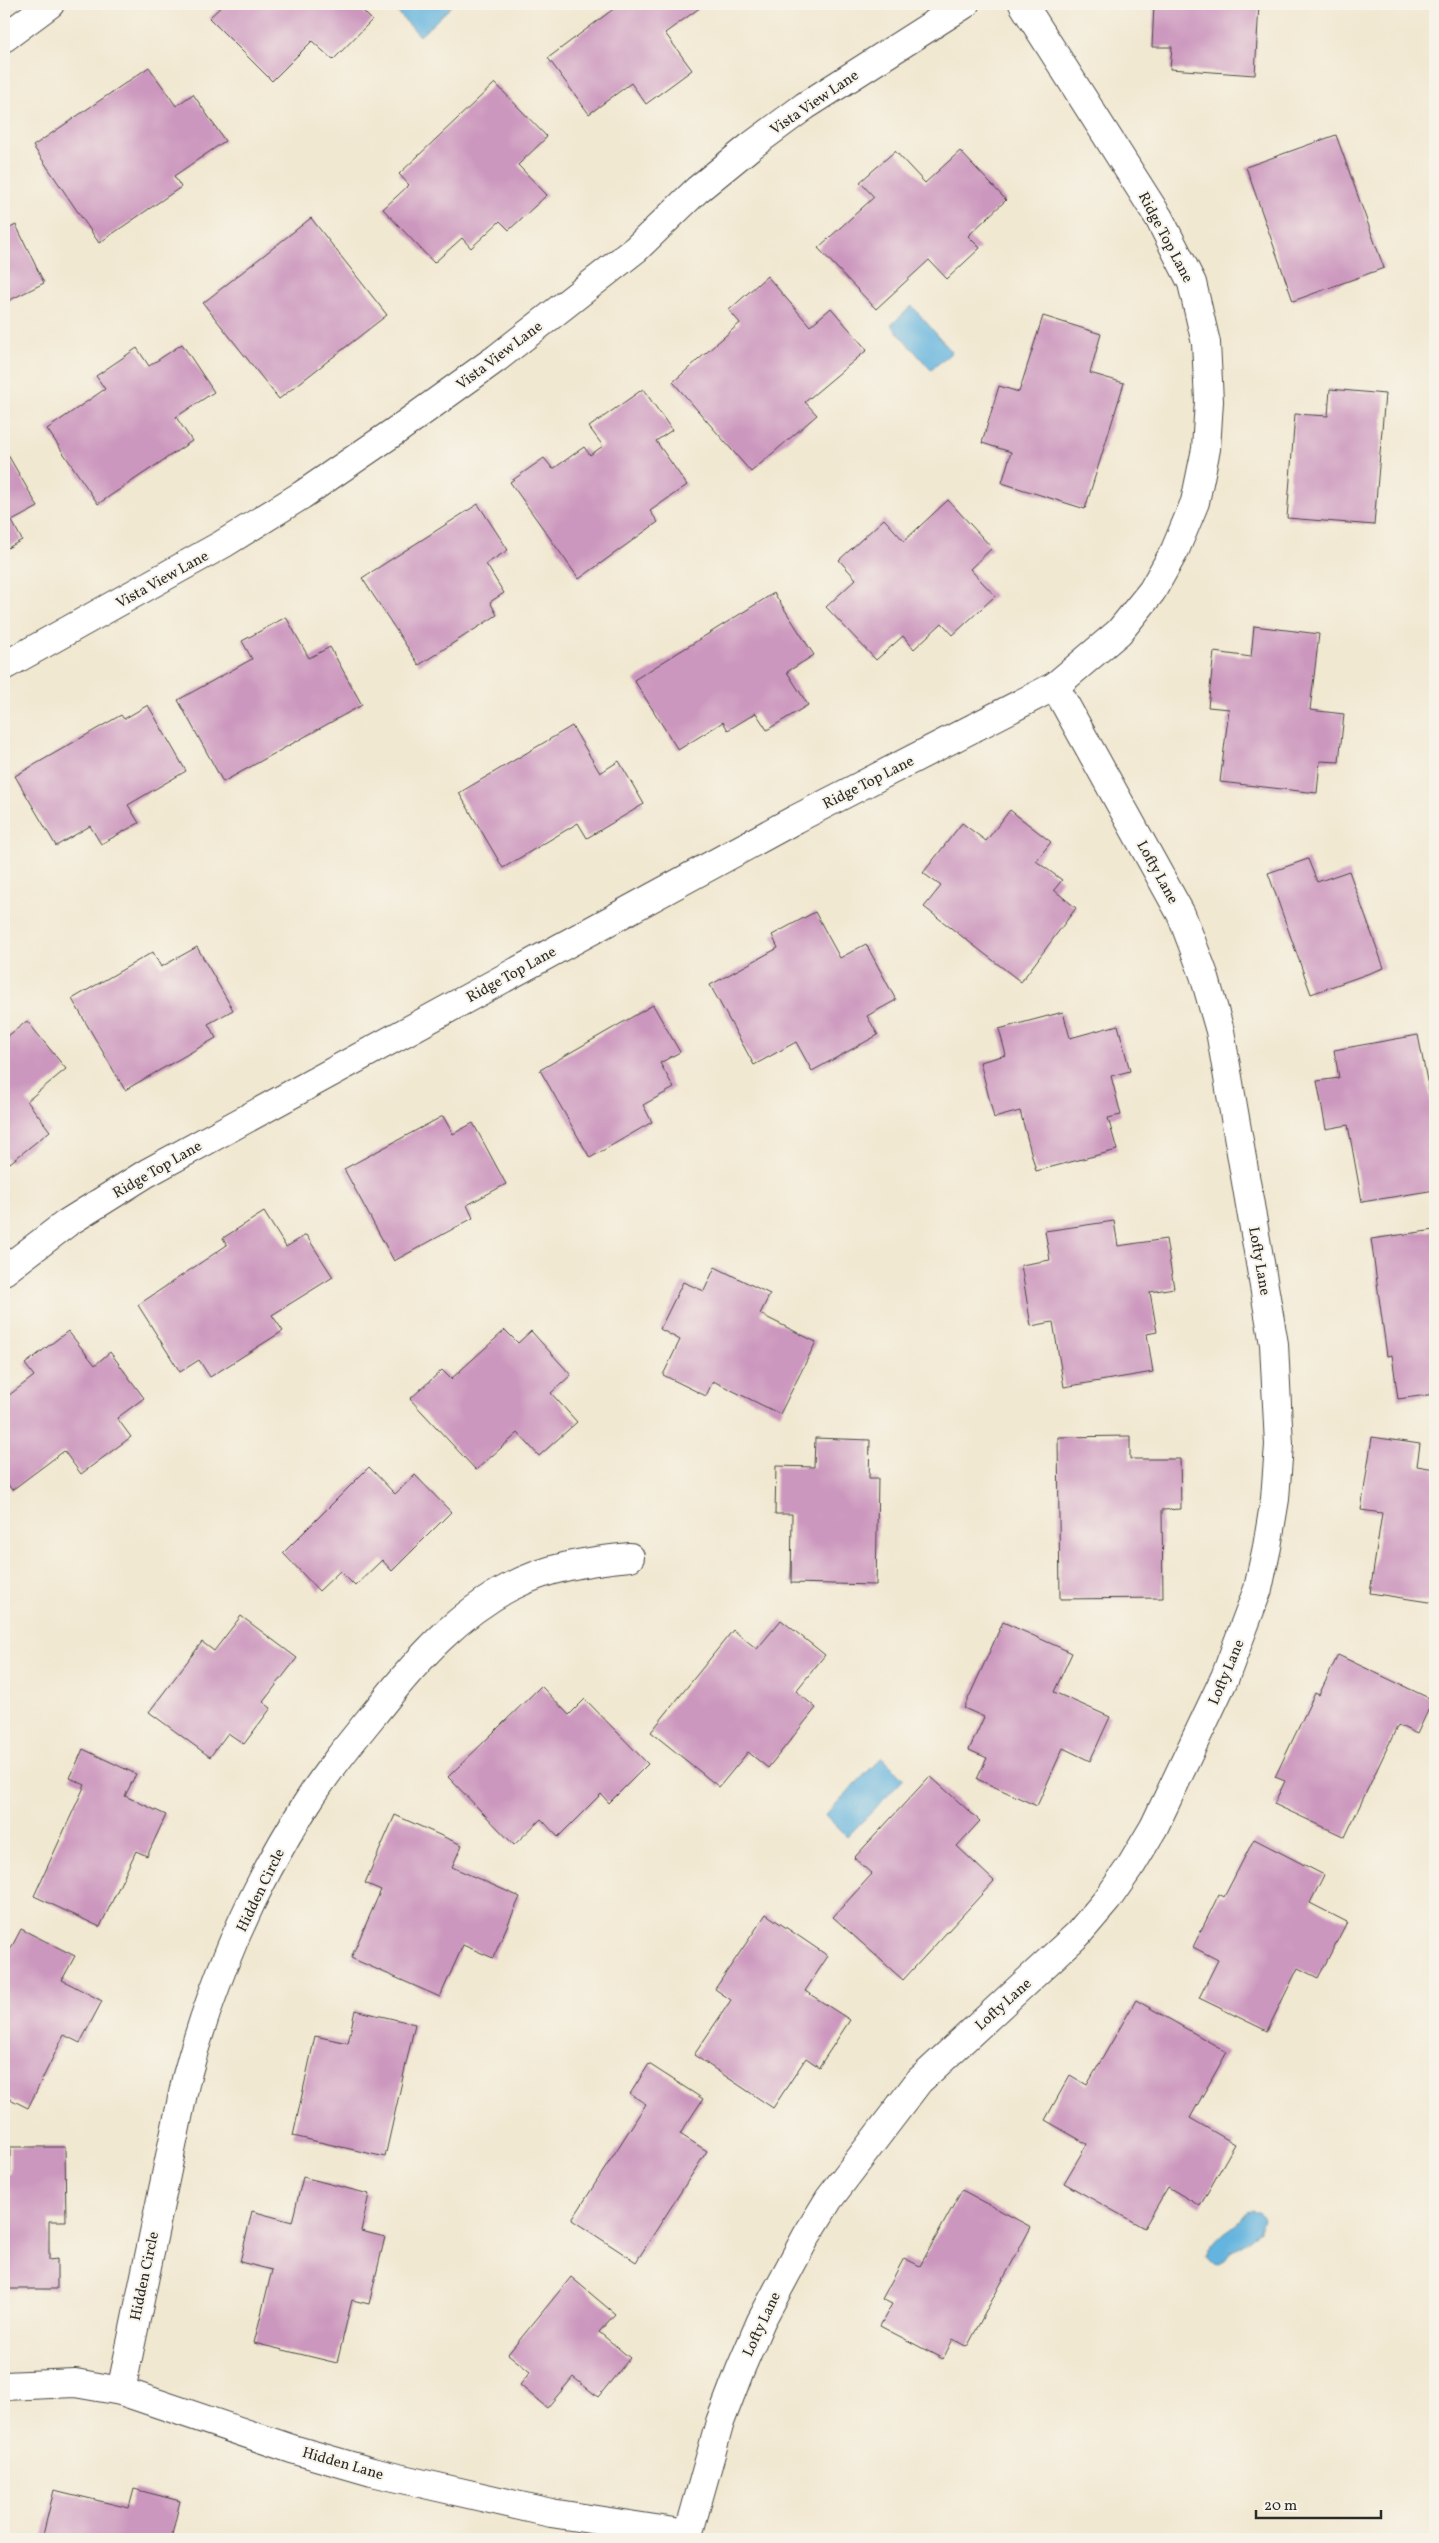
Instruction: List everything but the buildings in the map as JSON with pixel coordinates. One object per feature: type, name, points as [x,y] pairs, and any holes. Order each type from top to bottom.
[{"type":"street","points":[[4,38],[50,4]]},
{"type":"street","name":"Vista View Lane","points":[[4,666],[223,544],[302,495],[497,358],[636,249],[697,190],[750,146],[805,106],[965,4]]},
{"type":"street","name":"Ridge Top Lane","points":[[4,1271],[67,1223],[147,1173],[796,819],[1055,686],[1119,632],[1152,591],[1175,550],[1195,502],[1206,449],[1209,401],[1206,343],[1192,283],[1159,218],[1024,4]]},
{"type":"street","name":"Lofty Lane","points":[[688,2537],[720,2422],[740,2370],[761,2321],[807,2235],[829,2199],[920,2081],[1078,1934],[1107,1900],[1132,1864],[1154,1827],[1225,1678],[1258,1589],[1267,1547],[1275,1499],[1278,1445],[1274,1344],[1220,1031],[1204,975],[1181,914],[1055,686]]},
{"type":"street","name":"Hidden Circle","points":[[121,2391],[186,2079],[200,2029],[216,1980],[236,1937],[273,1861],[306,1803],[341,1754],[411,1668],[444,1635],[480,1606],[510,1587],[546,1571],[588,1561],[630,1557]]},
{"type":"street","name":"Hidden Lane","points":[[4,2386],[75,2383],[121,2391],[292,2449],[372,2472],[551,2513],[688,2537]]},
{"type":"water","points":[[407,4],[454,4],[420,36],[397,12]]},
{"type":"water","points":[[912,306],[952,352],[931,370],[891,325]]},
{"type":"water","points":[[882,1757],[904,1779],[847,1837],[825,1815]]},
{"type":"water","points":[[1252,2209],[1259,2211],[1264,2219],[1260,2231],[1231,2253],[1225,2261],[1219,2264],[1213,2263],[1206,2256],[1211,2246],[1222,2234]]}]
